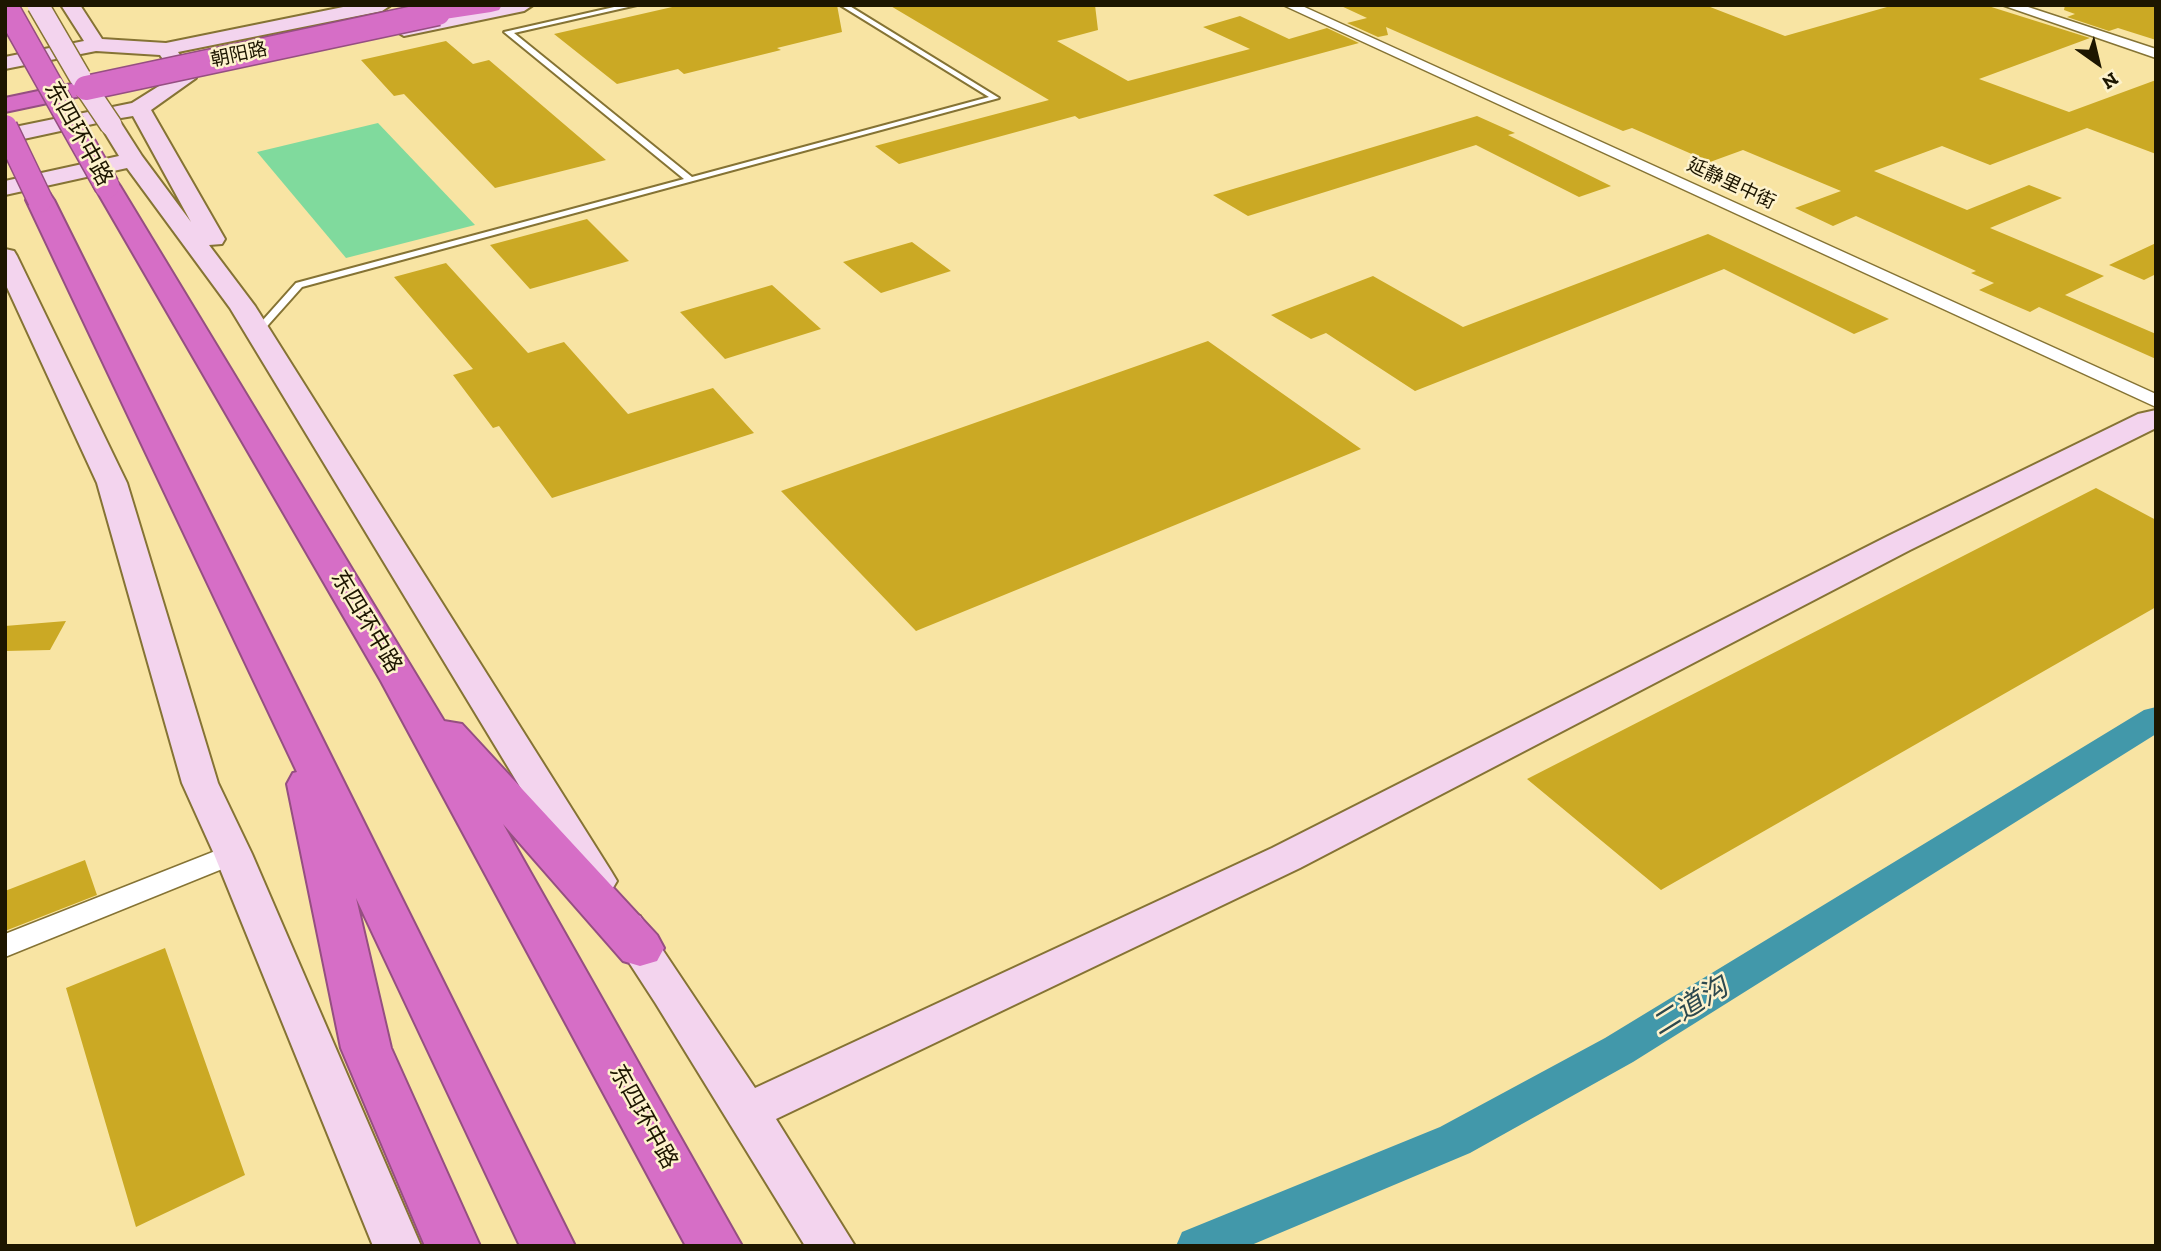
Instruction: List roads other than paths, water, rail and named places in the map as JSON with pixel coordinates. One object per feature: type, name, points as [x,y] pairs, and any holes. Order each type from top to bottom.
[{"type":"highway","name":"东四环中路","points":[[5,5],[107,186],[401,681],[715,1246]]},
{"type":"highway","name":"朝阳路","points":[[5,93],[83,82],[432,9],[473,5]]},
{"type":"highway","points":[[432,9],[491,5]]},
{"type":"highway","name":"朝阳路","points":[[5,105],[83,82]]},
{"type":"highway","points":[[5,127],[22,194],[295,724],[548,1246]]},
{"type":"highway","points":[[401,681],[640,948]]},
{"type":"highway","points":[[295,724],[366,1048],[453,1246]]},
{"type":"street","name":"东四环中路","points":[[38,5],[132,159],[250,318],[551,809],[830,1242]]},
{"type":"street","points":[[70,5],[96,45]]},
{"type":"street","name":"朝阳路","points":[[5,63],[96,45],[166,49],[382,5]]},
{"type":"street","name":"朝阳路","points":[[186,78],[524,5]]},
{"type":"street","name":"延静里中街","points":[[1289,5],[2156,401]]},
{"type":"street","points":[[2008,5],[2156,54]]},
{"type":"street","points":[[5,136],[139,108],[186,78],[166,49]]},
{"type":"street","name":"东四环中路","points":[[139,108],[223,257],[250,318]]},
{"type":"street","points":[[22,194],[132,159]]},
{"type":"street","points":[[5,256],[112,483],[200,783],[233,854],[397,1246]]},
{"type":"street","points":[[5,311],[76,406]]},
{"type":"street","points":[[748,1112],[1286,858],[1899,543],[2148,420],[2156,419]]},
{"type":"street","points":[[5,946],[233,854]]},
{"type":"lane","points":[[634,5],[508,32],[691,180]]},
{"type":"lane","points":[[250,318],[299,285],[995,98],[843,5]]},
{"type":"waterway","name":"二道沟","points":[[1198,1246],[1455,1140],[1619,1050],[2156,718]]}]
